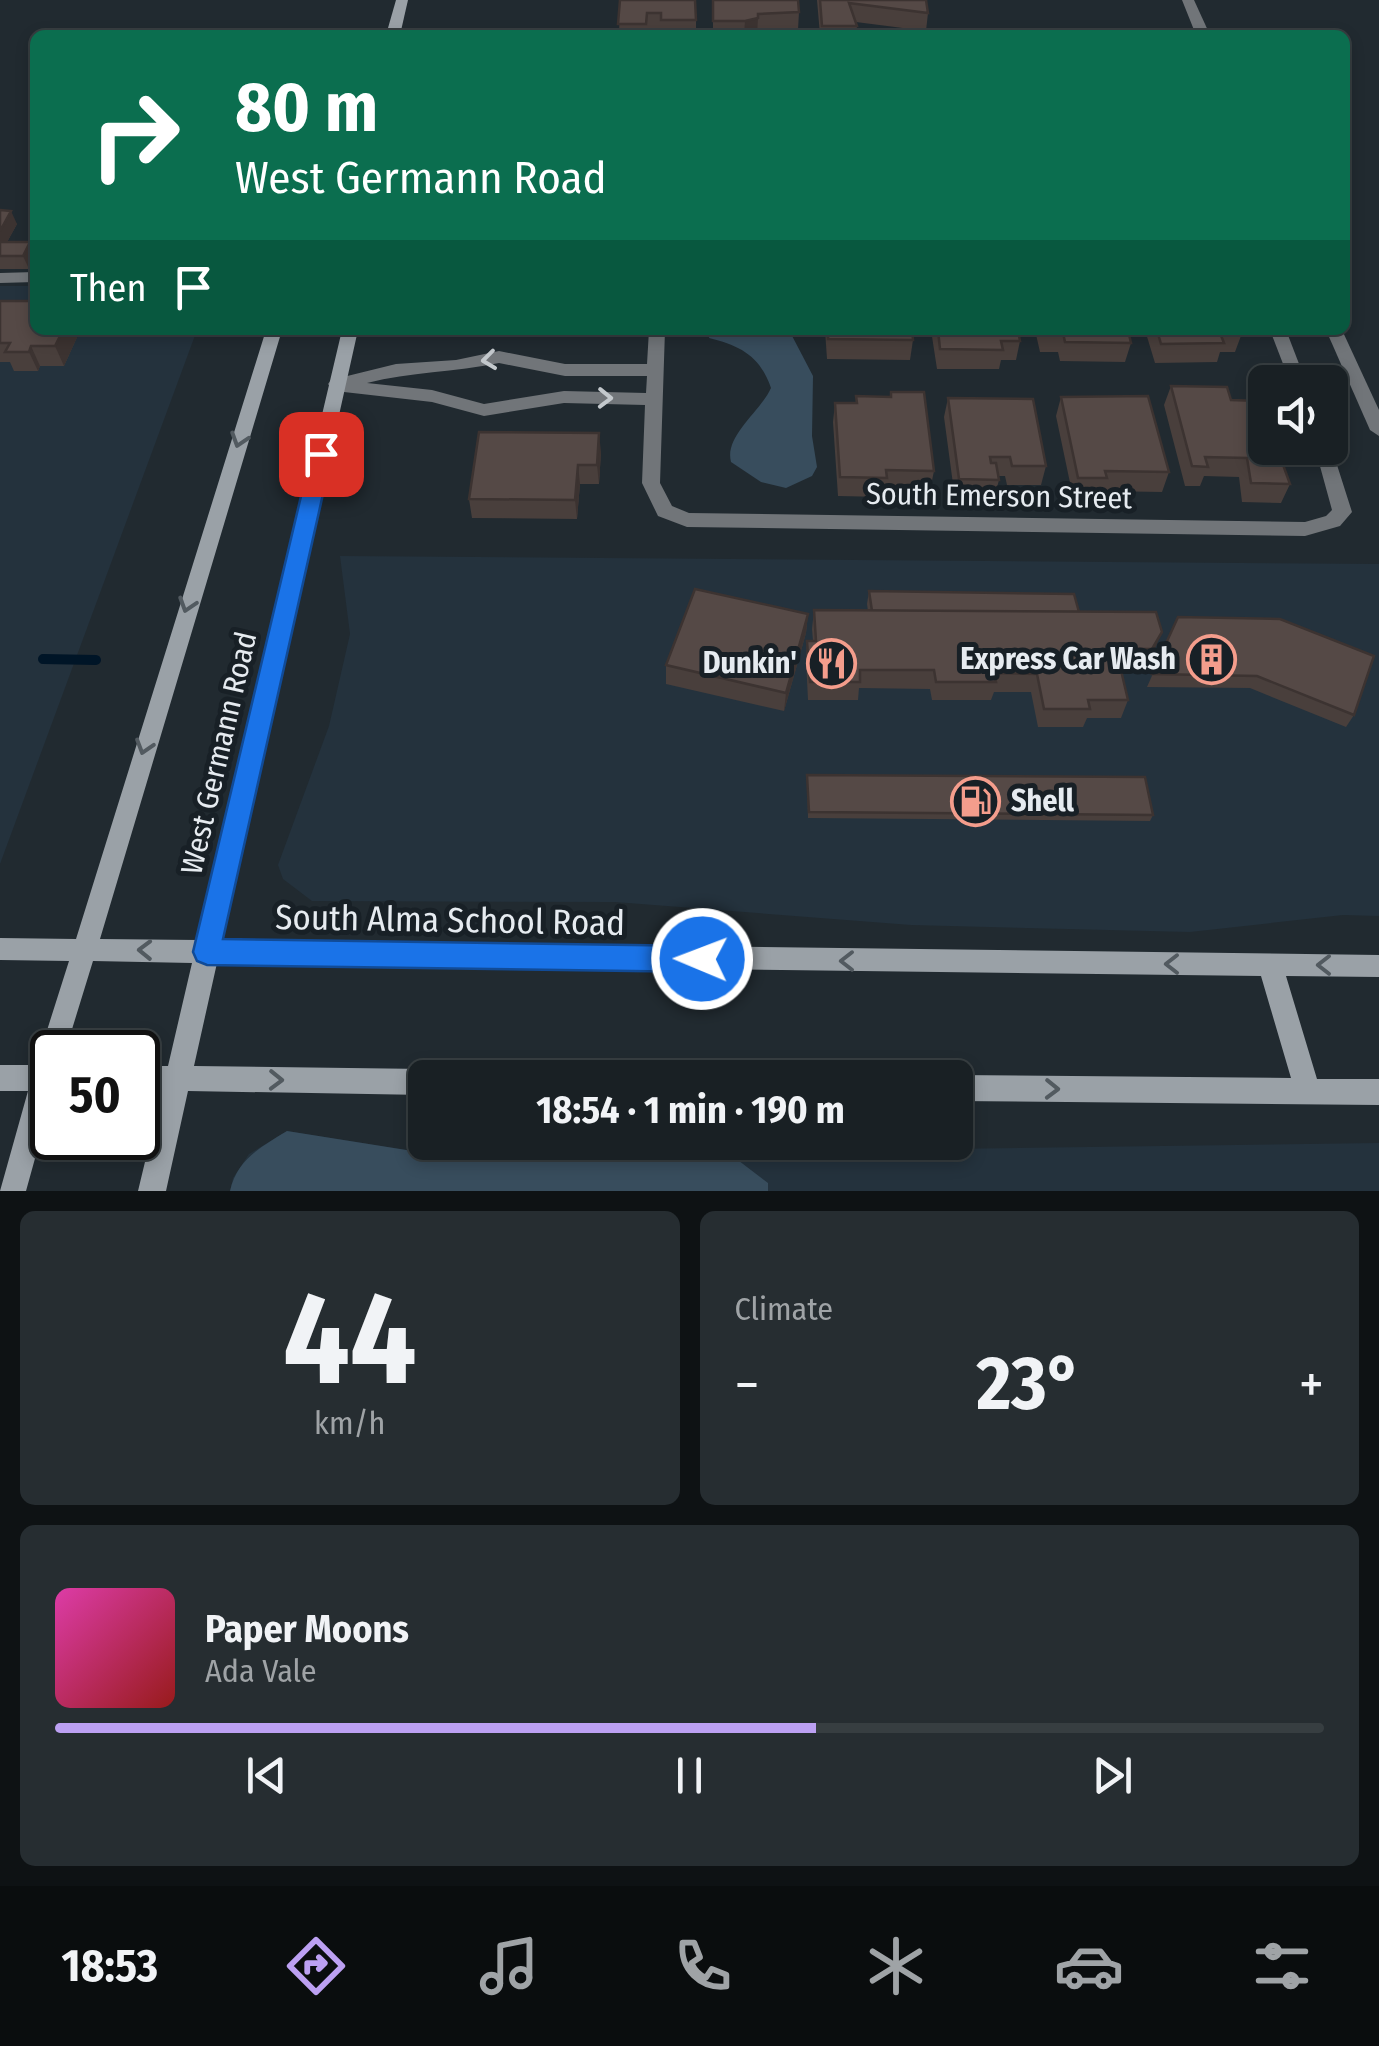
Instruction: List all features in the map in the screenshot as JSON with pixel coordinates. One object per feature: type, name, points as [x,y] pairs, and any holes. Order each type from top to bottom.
[{"type":"main road","points":[[393,30],[402,0]]},
{"type":"main road","points":[[61,1030],[272,335]]},
{"type":"main road","name":"West Germann Road","points":[[152,1191],[349,335]]},
{"type":"main road","name":"South Alma School Road","points":[[0,949],[1379,966]]},
{"type":"main road","points":[[1270,965],[1308,1091]]},
{"type":"main road","points":[[0,1078],[30,1070]]},
{"type":"main road","points":[[160,1079],[408,1082]]},
{"type":"main road","points":[[973,1088],[1379,1092]]},
{"type":"main road","points":[[12,1191],[30,1133]]},
{"type":"street","points":[[1188,0],[1201,30]]},
{"type":"street","points":[[0,278],[30,278]]},
{"type":"street","points":[[337,384],[432,396],[484,410],[514,408],[538,399],[653,399],[658,335]]},
{"type":"street","points":[[1280,335],[1291,365]]},
{"type":"street","points":[[1336,335],[1379,430]]},
{"type":"street","points":[[337,384],[396,370],[456,366],[499,357],[542,368],[655,370]]},
{"type":"street","points":[[538,399],[542,368]]},
{"type":"street","name":"South Emerson Street","points":[[653,399],[651,483],[665,512],[687,520],[1306,530],[1333,521],[1342,512],[1343,502],[1330,465]]},
{"type":"shaded area","points":[[0,286],[30,286],[30,335],[195,335],[0,864]]},
{"type":"shaded area","points":[[792,335],[813,376],[812,436],[817,467],[812,476],[786,488],[761,482],[731,462],[730,452],[738,433],[771,388],[755,360],[740,349],[709,338]]},
{"type":"shaded area","points":[[340,556],[1379,564],[1379,916],[1343,915],[1190,932],[911,925],[615,902],[312,901],[283,879],[278,865],[329,726],[350,634]]},
{"type":"shaded area","points":[[287,1131],[408,1150],[408,1160],[973,1160],[973,1149],[1379,1143],[1379,1191],[230,1191],[233,1178],[249,1154]]},
{"type":"shaded area","points":[[287,1131],[408,1150],[408,1160],[738,1160],[768,1183],[768,1191],[230,1191],[238,1170],[259,1149]]},
{"type":"building","points":[[620,0],[695,0],[696,20],[661,20],[661,13],[647,13],[646,24],[618,24]]},
{"type":"building","points":[[713,0],[798,0],[799,12],[758,14],[758,18],[745,21],[713,21]]},
{"type":"building","points":[[820,0],[926,0],[928,13],[849,3],[857,26],[822,26]]},
{"type":"building","points":[[0,210],[11,211],[0,231]]},
{"type":"building","points":[[0,242],[30,242],[23,256],[0,256]]},
{"type":"building","points":[[0,301],[30,301],[30,335],[60,335],[55,346],[31,346],[29,352],[5,352],[10,343],[0,343]]},
{"type":"building","points":[[828,335],[912,335],[913,340],[828,339]]},
{"type":"building","points":[[939,335],[1019,335],[1020,341],[1001,341],[1003,350],[940,349]]},
{"type":"building","points":[[1063,335],[1129,335],[1131,343],[1065,342]]},
{"type":"building","points":[[1158,335],[1221,335],[1224,343],[1161,344]]},
{"type":"building","points":[[1171,386],[1227,387],[1231,400],[1248,401],[1248,464],[1247,458],[1205,457],[1208,467],[1192,466]]},
{"type":"building","points":[[891,392],[924,392],[934,471],[886,470],[887,478],[840,477],[835,403],[857,403],[856,396],[891,397]]},
{"type":"building","points":[[1148,396],[1169,472],[1105,471],[1107,478],[1078,478],[1061,397]]},
{"type":"building","points":[[948,398],[1033,399],[1046,466],[1012,466],[1010,457],[990,457],[991,463],[996,463],[999,480],[959,479]]},
{"type":"building","points":[[479,432],[599,433],[597,465],[578,465],[575,500],[469,499]]},
{"type":"building","points":[[1248,465],[1283,465],[1290,484],[1251,483]]},
{"type":"building","points":[[695,589],[808,614],[786,693],[666,665]]},
{"type":"building","points":[[869,591],[1074,594],[1079,612],[872,611]]},
{"type":"building","points":[[814,610],[1156,612],[1162,632],[1152,649],[1116,649],[1128,700],[1088,700],[1090,709],[1044,709],[1037,674],[994,673],[996,682],[936,682],[934,670],[860,670],[860,682],[810,682],[807,641],[816,641]]},
{"type":"building","points":[[1178,617],[1280,619],[1374,656],[1354,715],[1257,676],[1152,674]]},
{"type":"building","name":"Shell","points":[[807,775],[1145,777],[1153,815],[809,812]]},
{"type":"waterway","points":[[43,659],[96,660]]},
{"type":"place","name":"Express Car Wash","points":[[1211,659]]},
{"type":"place","name":"Dunkin'","points":[[832,663]]},
{"type":"place","name":"Shell","points":[[976,801]]},
{"type":"route","points":[[321,454],[207,952],[702,959]]}]
